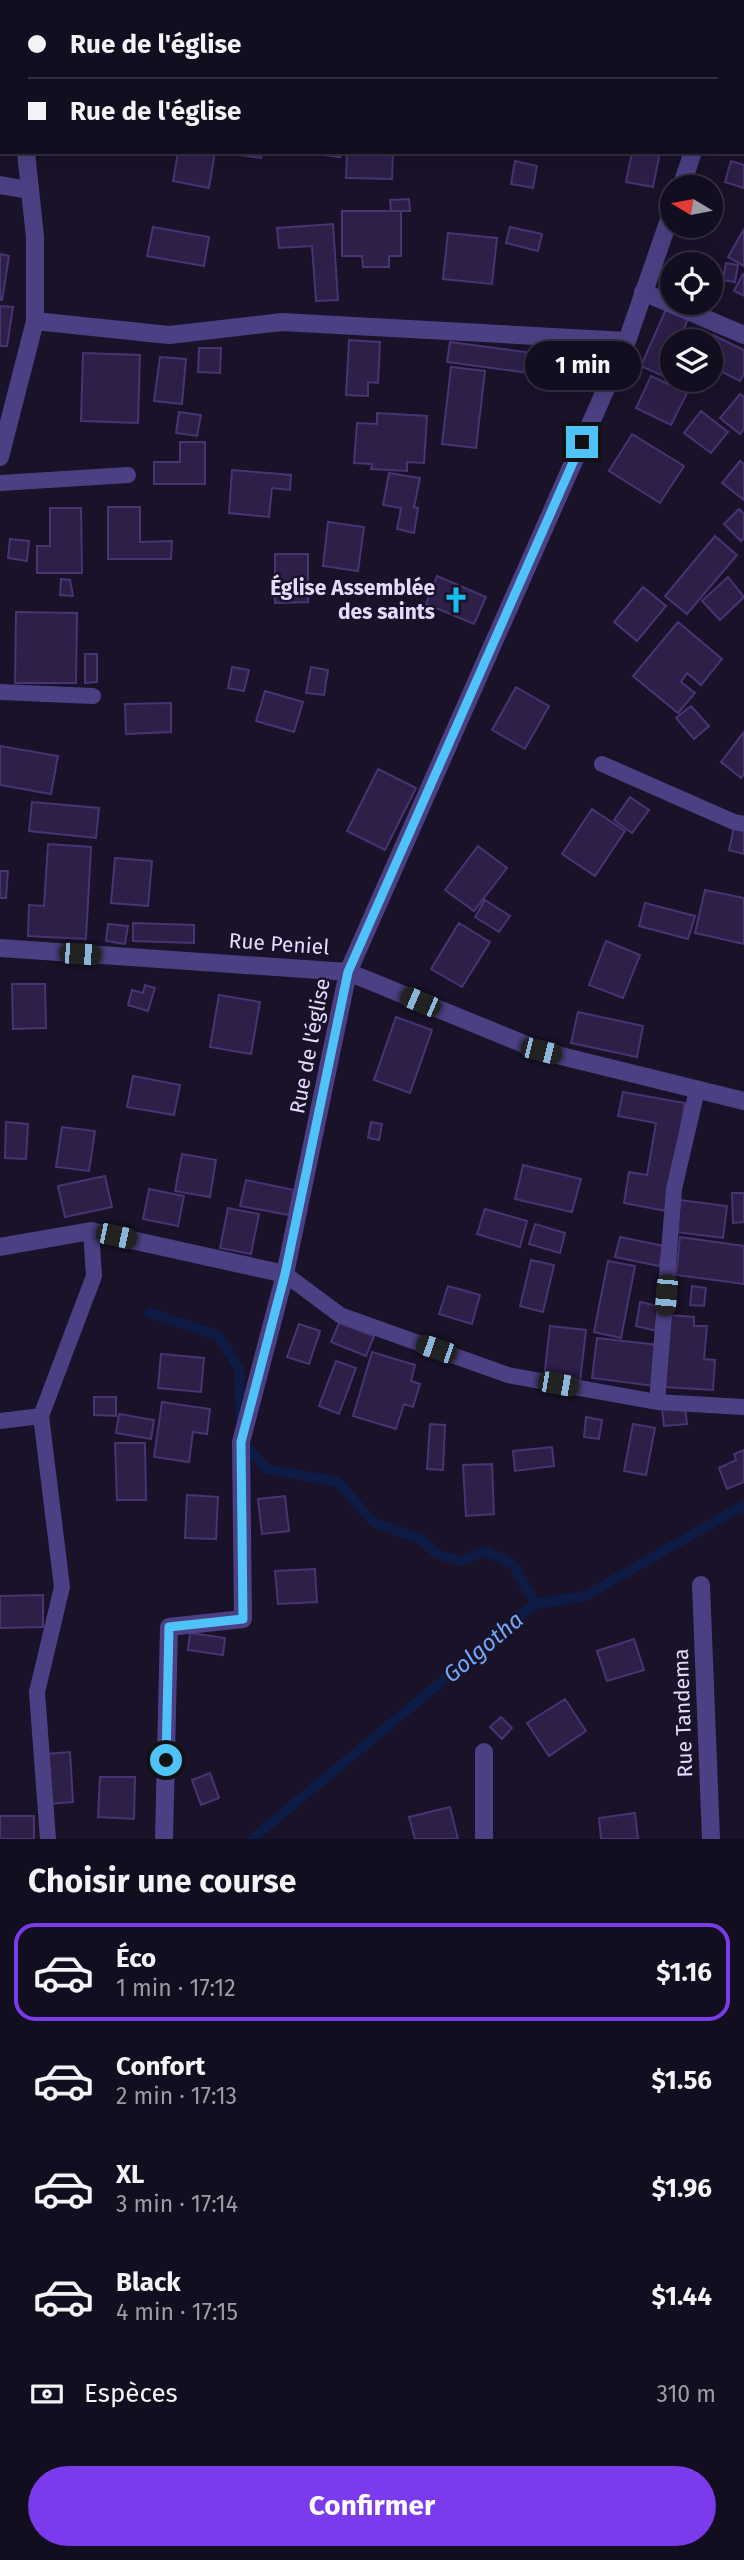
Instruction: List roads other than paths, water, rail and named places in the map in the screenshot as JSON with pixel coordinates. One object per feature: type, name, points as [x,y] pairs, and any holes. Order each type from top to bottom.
[{"type":"street","points":[[0,457],[35,321],[35,237],[26,154]]},
{"type":"street","points":[[685,175],[692,154]]},
{"type":"street","points":[[0,185],[29,190]]},
{"type":"street","name":"Rue de l'église","points":[[164,1839],[169,1627],[243,1619],[241,1442],[285,1274],[348,972],[627,341],[662,238]]},
{"type":"street","points":[[642,292],[744,335]]},
{"type":"street","points":[[35,321],[169,335],[282,322],[627,341]]},
{"type":"street","name":"Rue Peniel","points":[[0,948],[348,972],[541,1051],[744,1101]]},
{"type":"street","points":[[0,1247],[91,1231],[285,1274]]},
{"type":"street","name":"Rue Tandema","points":[[701,1585],[711,1839]]},
{"type":"street","points":[[484,1752],[484,1839]]},
{"type":"lane","points":[[0,483],[128,475]]},
{"type":"lane","points":[[0,692],[93,696]]},
{"type":"lane","points":[[603,764],[744,824]]},
{"type":"lane","points":[[657,1402],[674,1189],[697,1090]]},
{"type":"lane","points":[[47,1839],[37,1692],[62,1587],[41,1416],[94,1276],[91,1231]]},
{"type":"lane","points":[[285,1274],[340,1315],[508,1375],[657,1402],[744,1407]]},
{"type":"lane","points":[[0,1421],[41,1416]]},
{"type":"waterway","points":[[150,1313],[219,1336],[239,1369],[241,1422]]},
{"type":"waterway","points":[[243,1443],[267,1469],[338,1482],[373,1522],[421,1539],[437,1554],[461,1561],[486,1551],[513,1564],[535,1604]]},
{"type":"waterway","name":"Golgotha","points":[[252,1839],[535,1604],[585,1596],[744,1505]]},
{"type":"place","name":"Église Assemblée des saints","points":[[456,600]]}]
